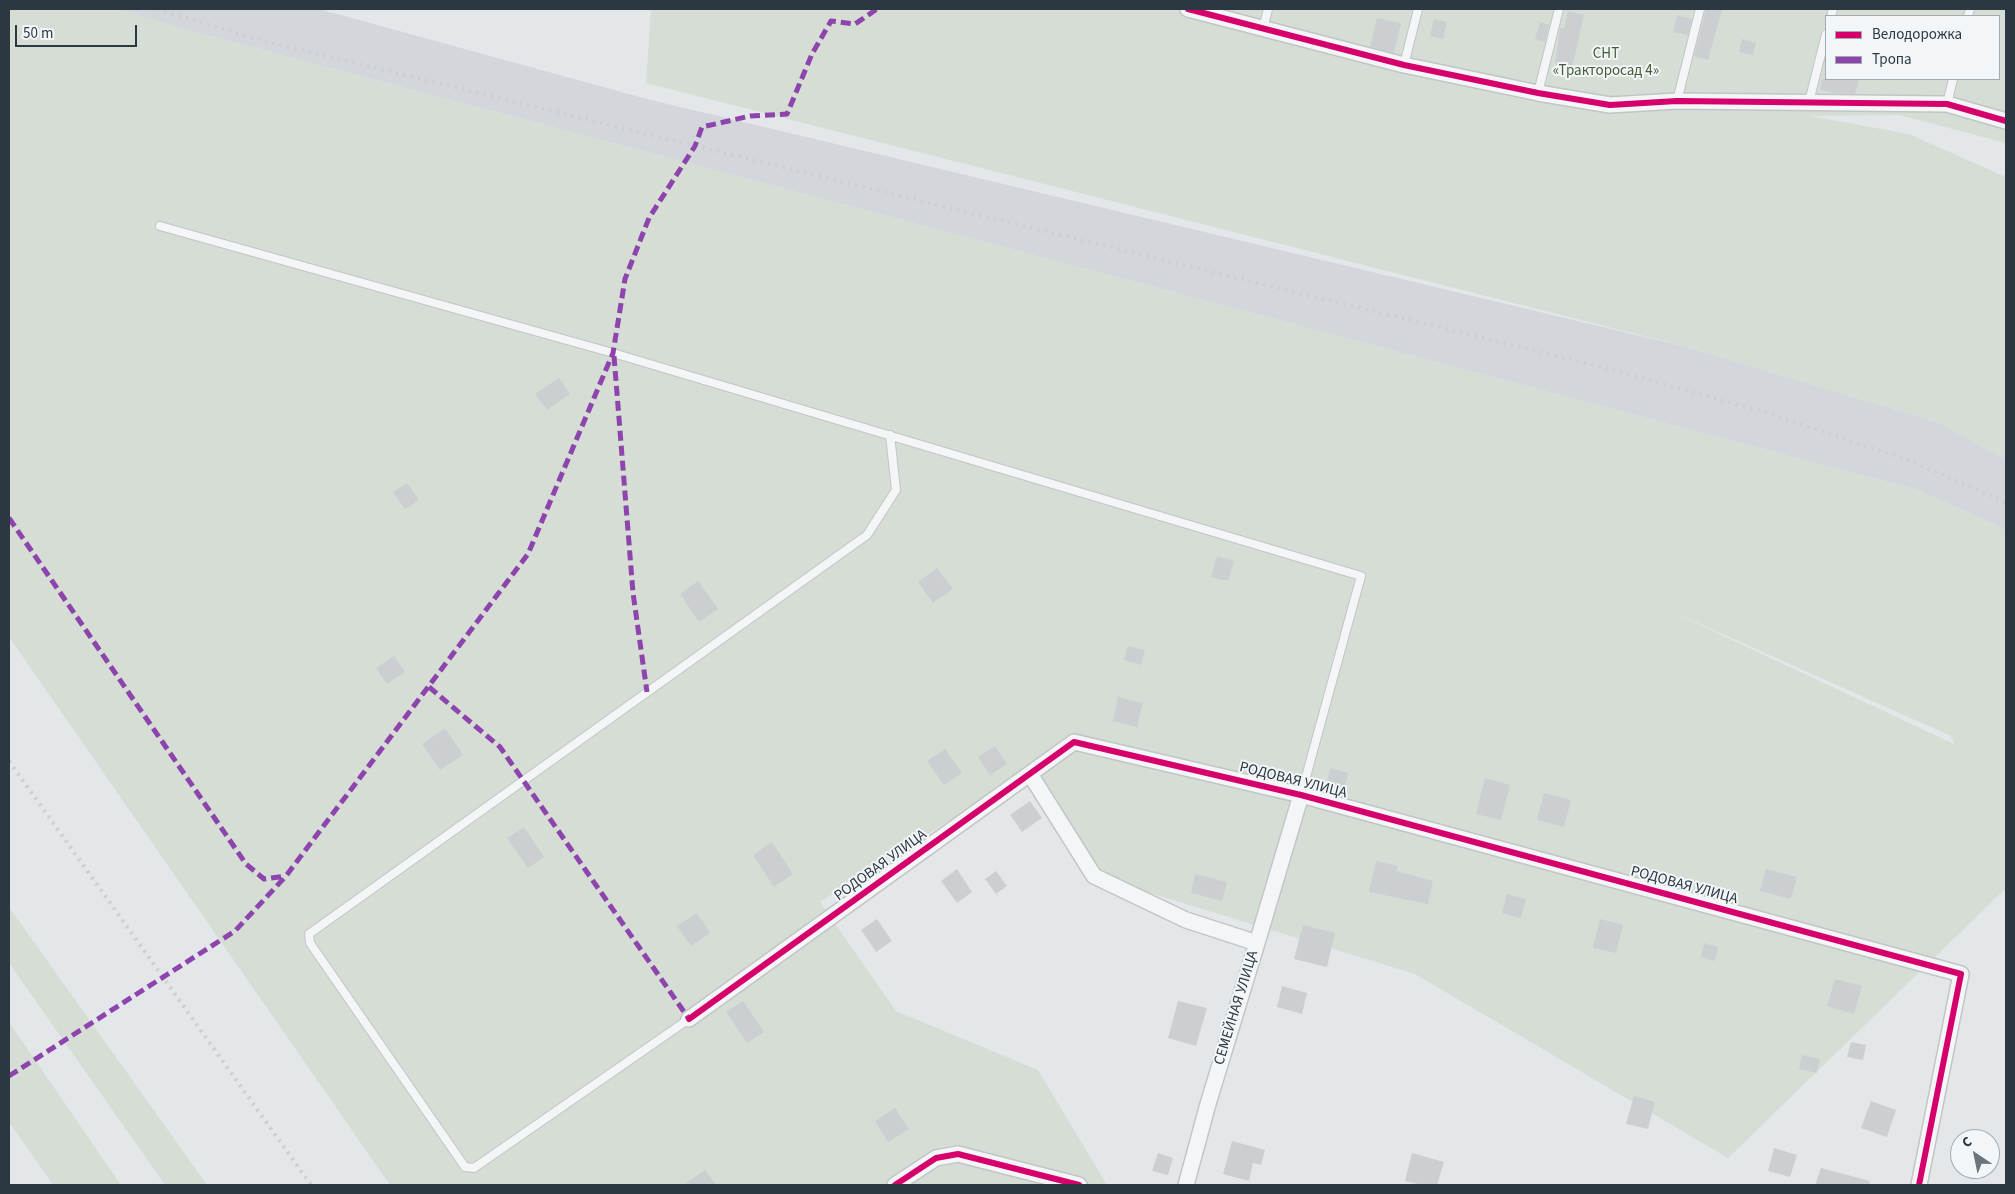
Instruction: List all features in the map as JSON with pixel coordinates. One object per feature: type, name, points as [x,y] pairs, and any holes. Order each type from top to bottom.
[{"type":"street","points":[[1188,9],[1404,65],[1538,93],[1610,105],[1677,101],[1947,104],[2006,121]]},
{"type":"street","name":"РОДОВАЯ УЛИЦА","points":[[689,1018],[1074,742],[1301,795],[1961,974],[1919,1185]]},
{"type":"street","name":"СЕМЕЙНАЯ УЛИЦА","points":[[1030,774],[1094,876],[1186,920],[1257,943],[1208,1104],[1186,1185]]},
{"type":"street","points":[[1257,943],[1301,795]]},
{"type":"street","points":[[895,1185],[936,1158],[958,1154],[1079,1185]]},
{"type":"lane","points":[[1263,29],[1268,9]]},
{"type":"lane","points":[[1404,65],[1418,9]]},
{"type":"lane","points":[[1538,93],[1559,9]]},
{"type":"lane","points":[[1677,101],[1700,9]]},
{"type":"lane","points":[[1810,102],[1825,38]]},
{"type":"lane","points":[[1947,104],[1953,80]]},
{"type":"lane","points":[[160,226],[613,353],[1361,576],[1301,795]]},
{"type":"lane","points":[[689,1018],[474,1168],[465,1167],[310,943],[309,934],[867,535],[896,490],[890,435]]},
{"type":"shaded area","points":[[119,9],[319,9],[647,99],[1691,348],[1940,423],[2006,460],[2006,530],[1917,490],[176,27]]},
{"type":"green space","points":[[9,9],[119,9],[176,27],[1917,490],[2006,530],[2006,891],[2004,890],[1728,1158],[1415,974],[1094,876],[1028,771],[820,902],[896,1011],[1038,1070],[1107,1185],[390,1185],[9,637]],"holes":[[[1664,608],[1951,736],[1954,744]]]},
{"type":"green space","name":"СНТ «Тракторосад 4»","points":[[651,9],[2006,9],[2006,143],[1899,115],[1810,116],[1909,134],[2006,177],[2006,460],[1940,423],[1691,348],[646,83]]},
{"type":"green space","points":[[9,907],[207,1185],[165,1185],[9,963]]},
{"type":"green space","points":[[9,1022],[121,1185],[53,1185],[9,1122]]},
{"type":"building","points":[[1706,9],[1722,9],[1708,60],[1694,56]]},
{"type":"building","points":[[1568,11],[1584,15],[1572,68],[1555,64],[1560,28],[1564,29]]},
{"type":"building","points":[[1677,15],[1692,19],[1688,35],[1673,32]]},
{"type":"building","points":[[1377,18],[1401,23],[1394,53],[1370,47]]},
{"type":"building","points":[[1434,19],[1447,22],[1443,39],[1430,36]]},
{"type":"building","points":[[1540,22],[1549,25],[1545,42],[1535,39]]},
{"type":"building","points":[[1742,39],[1756,43],[1753,55],[1739,52]]},
{"type":"building","points":[[1822,79],[1859,80],[1855,94],[1820,90]]},
{"type":"building","points":[[559,378],[570,394],[547,410],[535,394]]},
{"type":"building","points":[[407,483],[419,500],[405,509],[393,492]]},
{"type":"building","points":[[1217,556],[1234,561],[1228,581],[1211,577]]},
{"type":"building","points":[[937,568],[953,589],[933,603],[918,582]]},
{"type":"building","points":[[698,581],[718,609],[699,622],[680,594]]},
{"type":"building","points":[[1128,646],[1145,650],[1141,665],[1124,660]]},
{"type":"building","points":[[394,656],[405,672],[387,684],[376,668]]},
{"type":"building","points":[[1118,697],[1143,703],[1137,727],[1113,721]]},
{"type":"building","points":[[445,728],[463,755],[440,770],[422,744]]},
{"type":"building","points":[[995,746],[1007,764],[990,775],[978,757]]},
{"type":"building","points":[[945,749],[962,773],[944,785],[927,761]]},
{"type":"building","points":[[1330,768],[1348,773],[1344,792],[1326,788]]},
{"type":"building","points":[[1485,778],[1510,785],[1501,820],[1476,814]]},
{"type":"building","points":[[1544,793],[1571,800],[1564,827],[1537,820]]},
{"type":"building","points":[[1030,801],[1042,818],[1022,832],[1010,815]]},
{"type":"building","points":[[524,827],[544,857],[528,868],[507,838]]},
{"type":"building","points":[[772,842],[793,874],[774,887],[753,855]]},
{"type":"building","points":[[1376,861],[1398,866],[1396,871],[1433,881],[1428,904],[1369,892]]},
{"type":"building","points":[[957,869],[972,892],[957,903],[941,881]]},
{"type":"building","points":[[1766,869],[1797,877],[1791,899],[1760,891]]},
{"type":"building","points":[[996,871],[1007,886],[996,894],[985,879]]},
{"type":"building","points":[[1195,874],[1227,882],[1222,901],[1191,893]]},
{"type":"building","points":[[1507,894],[1526,899],[1521,918],[1502,913]]},
{"type":"building","points":[[697,913],[710,933],[691,946],[677,926]]},
{"type":"building","points":[[877,919],[892,941],[876,952],[861,930]]},
{"type":"building","points":[[1600,919],[1623,925],[1616,953],[1593,948]]},
{"type":"building","points":[[1303,925],[1335,933],[1327,967],[1294,959]]},
{"type":"building","points":[[1704,943],[1718,947],[1715,961],[1701,957]]},
{"type":"building","points":[[1835,979],[1862,986],[1854,1014],[1827,1006]]},
{"type":"building","points":[[1282,986],[1307,993],[1302,1014],[1277,1007]]},
{"type":"building","points":[[743,1001],[764,1032],[747,1043],[726,1012]]},
{"type":"building","points":[[1178,1001],[1207,1008],[1196,1046],[1168,1038]]},
{"type":"building","points":[[1851,1042],[1866,1045],[1863,1060],[1847,1057]]},
{"type":"building","points":[[1802,1055],[1820,1059],[1817,1073],[1799,1069]]},
{"type":"building","points":[[1634,1096],[1655,1102],[1648,1129],[1626,1124]]},
{"type":"building","points":[[1871,1101],[1896,1110],[1887,1137],[1861,1128]]},
{"type":"building","points":[[895,1108],[909,1129],[888,1142],[875,1121]]},
{"type":"building","points":[[1232,1141],[1265,1150],[1261,1165],[1253,1163],[1249,1181],[1223,1174]]},
{"type":"building","points":[[1774,1148],[1797,1155],[1790,1177],[1768,1171]]},
{"type":"building","points":[[1158,1153],[1173,1158],[1168,1175],[1152,1171]]},
{"type":"building","points":[[1412,1153],[1444,1162],[1437,1185],[1422,1185],[1405,1181]]},
{"type":"building","points":[[1821,1168],[1870,1181],[1869,1185],[1815,1185]]},
{"type":"building","points":[[705,1170],[716,1185],[683,1185]]},
{"type":"railway","points":[[157,9],[257,39],[1586,363],[1762,411],[1913,462],[2006,502]]},
{"type":"railway","points":[[9,761],[311,1185]]},
{"type":"marked path","points":[[9,1076],[235,931],[286,876],[528,554],[613,353],[625,279],[649,218],[695,146],[702,127],[750,116],[787,114],[812,54],[831,21],[855,24],[877,9]]},
{"type":"marked path","points":[[614,356],[633,593],[647,692]]},
{"type":"marked path","points":[[9,518],[246,864],[264,879],[286,876]]},
{"type":"marked path","points":[[429,687],[500,747],[689,1019]]},
{"type":"cycle path","points":[[1188,9],[1404,65],[1538,93],[1610,105],[1677,101],[1947,104],[2006,121]]},
{"type":"cycle path","points":[[689,1019],[1074,742],[1301,795],[1961,974],[1919,1185]]},
{"type":"cycle path","points":[[895,1185],[936,1158],[958,1154],[1079,1185]]}]
